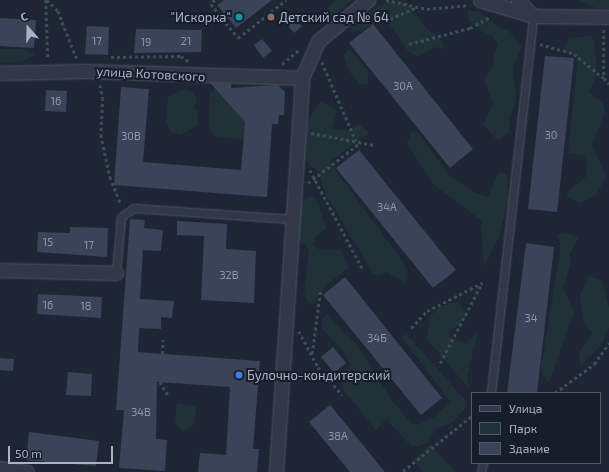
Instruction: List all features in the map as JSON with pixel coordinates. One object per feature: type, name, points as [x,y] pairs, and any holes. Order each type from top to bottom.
[{"type":"street","points":[[276,472],[302,78],[309,47],[368,0]]},
{"type":"street","points":[[518,0],[533,16]]},
{"type":"street","points":[[482,1],[533,16],[606,17]]},
{"type":"street","name":"улица Котовского","points":[[0,73],[97,72],[302,78]]},
{"type":"street","points":[[0,270],[116,273]]},
{"type":"street","points":[[0,468],[27,472]]},
{"type":"lane","points":[[491,392],[533,16]]},
{"type":"lane","points":[[116,273],[121,217],[134,208],[292,219]]},
{"type":"path","points":[[46,0],[58,11],[76,58]]},
{"type":"path","points":[[46,0],[50,51],[47,72]]},
{"type":"path","points":[[215,0],[211,4],[238,38],[286,0]]},
{"type":"path","points":[[386,0],[427,9],[482,1]]},
{"type":"path","points":[[390,19],[417,7]]},
{"type":"path","points":[[409,44],[470,28],[496,14]]},
{"type":"path","points":[[604,78],[606,17]]},
{"type":"path","points":[[530,41],[574,54],[604,78],[609,84]]},
{"type":"path","points":[[280,66],[309,47],[356,140]]},
{"type":"path","points":[[97,72],[103,98],[101,135],[110,177],[126,214]]},
{"type":"path","points":[[298,132],[356,140],[374,145]]},
{"type":"path","points":[[294,193],[361,142]]},
{"type":"path","points":[[297,155],[315,178],[362,268]]},
{"type":"path","points":[[411,328],[427,310],[482,283],[440,363]]},
{"type":"path","points":[[312,355],[320,292]]},
{"type":"path","points":[[297,328],[312,355],[342,396]]},
{"type":"path","points":[[162,340],[162,354]]},
{"type":"path","points":[[556,392],[594,364],[609,343]]},
{"type":"path","points":[[160,382],[168,395]]},
{"type":"path","points":[[403,471],[471,417]]},
{"type":"green space","points":[[335,0],[352,0],[325,23],[319,18]]},
{"type":"green space","points":[[392,0],[407,2],[423,25],[442,41],[444,49],[435,47],[418,57],[408,51],[390,25],[382,19],[360,31],[349,32],[353,20]]},
{"type":"green space","points":[[577,0],[609,0],[609,9],[598,9]]},
{"type":"green space","points":[[468,11],[479,11],[498,27],[508,30],[522,46],[513,66],[516,103],[509,118],[509,132],[498,141],[483,124],[493,104],[484,79],[494,66],[493,56],[498,45],[493,36],[481,31],[468,20]]},
{"type":"green space","points":[[591,36],[594,40],[597,74],[589,92],[603,103],[605,112],[592,145],[606,176],[597,194],[581,203],[568,198],[567,192],[585,178],[588,165],[584,156],[568,153],[578,59],[564,51],[568,38]]},
{"type":"green space","points":[[0,49],[24,49],[35,55],[21,62],[0,62]]},
{"type":"green space","points":[[349,49],[368,70],[368,85],[360,84],[348,70],[344,55]]},
{"type":"green space","points":[[184,89],[193,92],[197,101],[193,108],[197,111],[198,125],[181,135],[170,131],[166,123],[168,97]]},
{"type":"green space","points":[[215,89],[245,122],[243,140],[215,136],[209,127],[210,93]]},
{"type":"green space","points":[[321,101],[337,112],[332,128],[347,131],[359,124],[368,134],[329,162],[405,265],[408,275],[405,282],[387,272],[378,275],[373,273],[325,193],[319,172],[305,160],[306,123]]},
{"type":"green space","points":[[412,131],[418,132],[449,175],[475,193],[489,197],[497,174],[502,172],[507,175],[509,198],[499,236],[484,267],[481,220],[433,184],[407,143]]},
{"type":"green space","points":[[313,196],[317,200],[326,229],[316,236],[313,245],[320,250],[341,250],[349,267],[326,285],[314,302],[309,304],[304,293],[309,250],[298,238],[299,214],[305,198]]},
{"type":"green space","points":[[562,232],[579,237],[569,255],[571,263],[563,288],[574,312],[549,382],[543,376],[541,368],[561,247],[557,235]]},
{"type":"green space","points":[[589,276],[602,280],[609,307],[609,327],[602,344],[581,366],[579,352],[592,333],[583,321],[580,295]]},
{"type":"green space","points":[[451,303],[459,303],[467,316],[460,324],[448,331],[452,340],[466,343],[478,332],[467,376],[469,389],[427,339],[430,316],[441,306]]},
{"type":"green space","points":[[327,314],[360,349],[393,402],[412,424],[418,425],[434,417],[450,401],[402,337],[406,334],[467,402],[465,408],[453,422],[437,428],[426,443],[420,446],[411,446],[386,419],[376,431],[344,390],[341,381],[351,364],[342,349],[322,329],[322,319]]},
{"type":"green space","points":[[177,404],[196,406],[195,424],[183,431],[175,424]]},
{"type":"green space","points":[[431,444],[455,472],[423,472],[413,460]]},
{"type":"building","name":"\"Искорка\"","points":[[224,0],[272,0],[236,28],[217,5]]},
{"type":"building","points":[[292,14],[302,26],[294,33],[284,21]]},
{"type":"building","points":[[0,18],[36,20],[34,48],[0,46]]},
{"type":"building","points":[[373,24],[473,149],[450,168],[349,43]]},
{"type":"building","points":[[87,26],[109,27],[108,55],[85,54]]},
{"type":"building","points":[[136,29],[202,30],[201,52],[134,53]]},
{"type":"building","points":[[262,39],[272,51],[263,58],[254,45]]},
{"type":"building","points":[[545,56],[574,58],[557,212],[528,209]]},
{"type":"building","points":[[210,83],[231,84],[231,88],[278,85],[285,92],[284,115],[279,115],[278,124],[272,124],[267,197],[114,185],[121,87],[149,89],[143,162],[241,170],[245,122]]},
{"type":"building","points":[[46,90],[67,91],[66,112],[45,111]]},
{"type":"building","points":[[359,150],[456,270],[433,288],[336,168]]},
{"type":"building","points":[[130,219],[145,220],[144,228],[163,230],[161,251],[143,250],[140,299],[174,301],[172,318],[161,317],[161,329],[139,328],[138,352],[260,361],[253,449],[259,449],[257,472],[198,472],[200,453],[226,455],[230,387],[157,382],[156,439],[167,440],[165,471],[119,468],[124,410],[116,410]]},
{"type":"building","points":[[177,221],[227,224],[226,249],[256,251],[254,303],[201,300],[204,236],[177,235]]},
{"type":"building","points":[[70,227],[108,228],[107,257],[37,252],[38,232],[70,233]]},
{"type":"building","points":[[526,243],[554,247],[537,392],[507,392]]},
{"type":"building","points":[[345,277],[442,398],[421,415],[323,295]]},
{"type":"building","points":[[38,294],[102,297],[101,318],[37,314]]},
{"type":"building","points":[[333,347],[346,363],[334,373],[321,357]]},
{"type":"building","points":[[0,358],[14,359],[13,371],[0,370]]},
{"type":"building","points":[[68,372],[92,374],[91,396],[66,395]]},
{"type":"building","points":[[330,405],[385,472],[350,472],[309,422]]},
{"type":"building","points":[[29,432],[99,441],[96,466],[26,460]]},
{"type":"place","name":"\"Искорка\"","points":[[239,17]]},
{"type":"place","name":"Детский сад № 64","points":[[271,17]]},
{"type":"place","name":"Булочно-кондитерский","points":[[239,375]]}]
